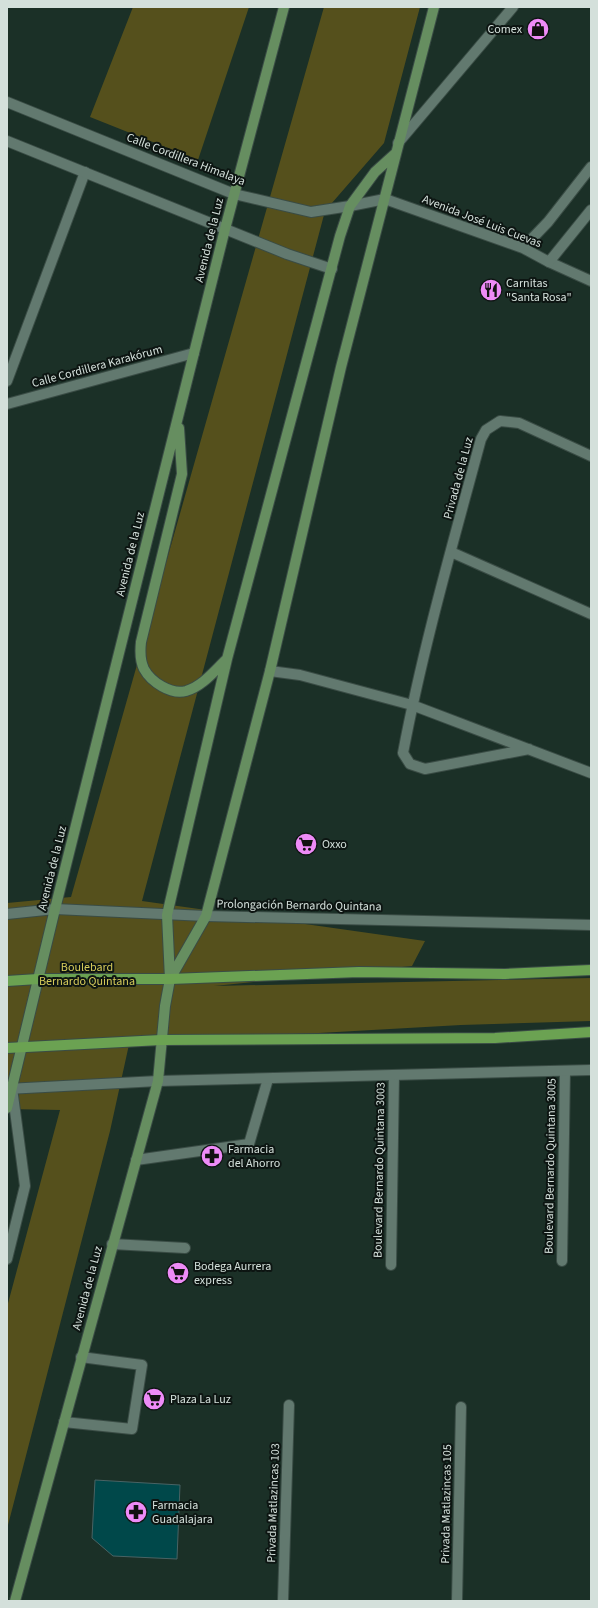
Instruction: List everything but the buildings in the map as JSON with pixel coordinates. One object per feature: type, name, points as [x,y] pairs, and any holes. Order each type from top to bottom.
[{"type":"main road","name":"Avenida de la Luz","points":[[7,1108],[10,1088],[22,1047],[225,228],[284,7]]},
{"type":"main road","name":"Avenida de la Luz","points":[[170,979],[206,916],[270,671],[341,367],[434,7]]},
{"type":"main road","name":"Avenida de la Luz","points":[[15,1601],[158,1081],[165,1006],[170,979],[167,914],[228,659],[340,236],[350,206],[375,172],[396,153]]},
{"type":"main road","points":[[178,418],[182,474],[141,642],[140,656],[144,669],[154,680],[173,691],[185,691],[197,686],[228,659]]},
{"type":"main road","points":[[7,981],[38,979],[170,979],[359,972],[505,974],[591,970]]},
{"type":"main road","points":[[7,1048],[161,1040],[495,1038],[591,1032]]},
{"type":"street","points":[[398,143],[513,7]]},
{"type":"street","name":"Calle Cordillera Himalaya","points":[[7,102],[234,194],[311,212],[385,199]]},
{"type":"street","points":[[7,141],[288,254],[332,269]]},
{"type":"street","points":[[523,248],[548,222],[591,167]]},
{"type":"street","points":[[7,381],[85,172]]},
{"type":"street","name":"Avenida José Luis Cuevas","points":[[385,199],[523,248],[591,281]]},
{"type":"street","points":[[550,262],[591,210]]},
{"type":"street","name":"Calle Cordillera Karakórum","points":[[7,404],[194,353]]},
{"type":"street","name":"Privada de la Luz","points":[[529,749],[425,769],[410,764],[403,753],[412,706],[480,439],[486,430],[494,423],[506,420],[519,423],[591,456]]},
{"type":"street","points":[[451,552],[591,614]]},
{"type":"street","points":[[270,671],[300,676],[412,706],[591,773]]},
{"type":"street","name":"Prolongación Bernardo Quintana","points":[[7,914],[55,909],[206,916],[591,925]]},
{"type":"street","name":"Boulevard Bernardo Quintana 3005","points":[[562,1261],[565,1070]]},
{"type":"street","points":[[7,1259],[25,1186],[10,1088],[158,1081],[591,1070]]},
{"type":"street","name":"Boulevard Bernardo Quintana 3003","points":[[391,1265],[392,1118],[394,1075]]},
{"type":"street","points":[[136,1160],[249,1144],[268,1078]]},
{"type":"street","points":[[112,1244],[186,1248]]},
{"type":"street","points":[[64,1422],[132,1429],[142,1365],[82,1356]]},
{"type":"street","name":"Privada Matlazincas 103","points":[[283,1601],[289,1405]]},
{"type":"street","name":"Privada Matlazincas 105","points":[[457,1601],[461,1407]]},
{"type":"green space","points":[[133,7],[249,7],[198,160],[90,117]]},
{"type":"green space","name":"Boulebard Bernardo Quintana","points":[[324,7],[420,7],[384,143],[325,211],[142,901],[425,941],[412,966],[214,986],[591,978],[591,1021],[461,1025],[319,1033],[130,1040],[110,1131],[7,1529],[7,1307],[60,1110],[7,1109],[7,903],[71,897]]},
{"type":"place","name":"Comex","points":[[538,29]]},
{"type":"place","name":"Carnitas \"Santa Rosa\"","points":[[491,290]]},
{"type":"place","name":"Oxxo","points":[[306,844]]},
{"type":"place","name":"Farmacia del Ahorro","points":[[212,1156]]},
{"type":"place","name":"Bodega Aurrera express","points":[[178,1273]]},
{"type":"place","name":"Plaza La Luz","points":[[154,1399]]},
{"type":"place","name":"Farmacia Guadalajara","points":[[136,1512]]}]
